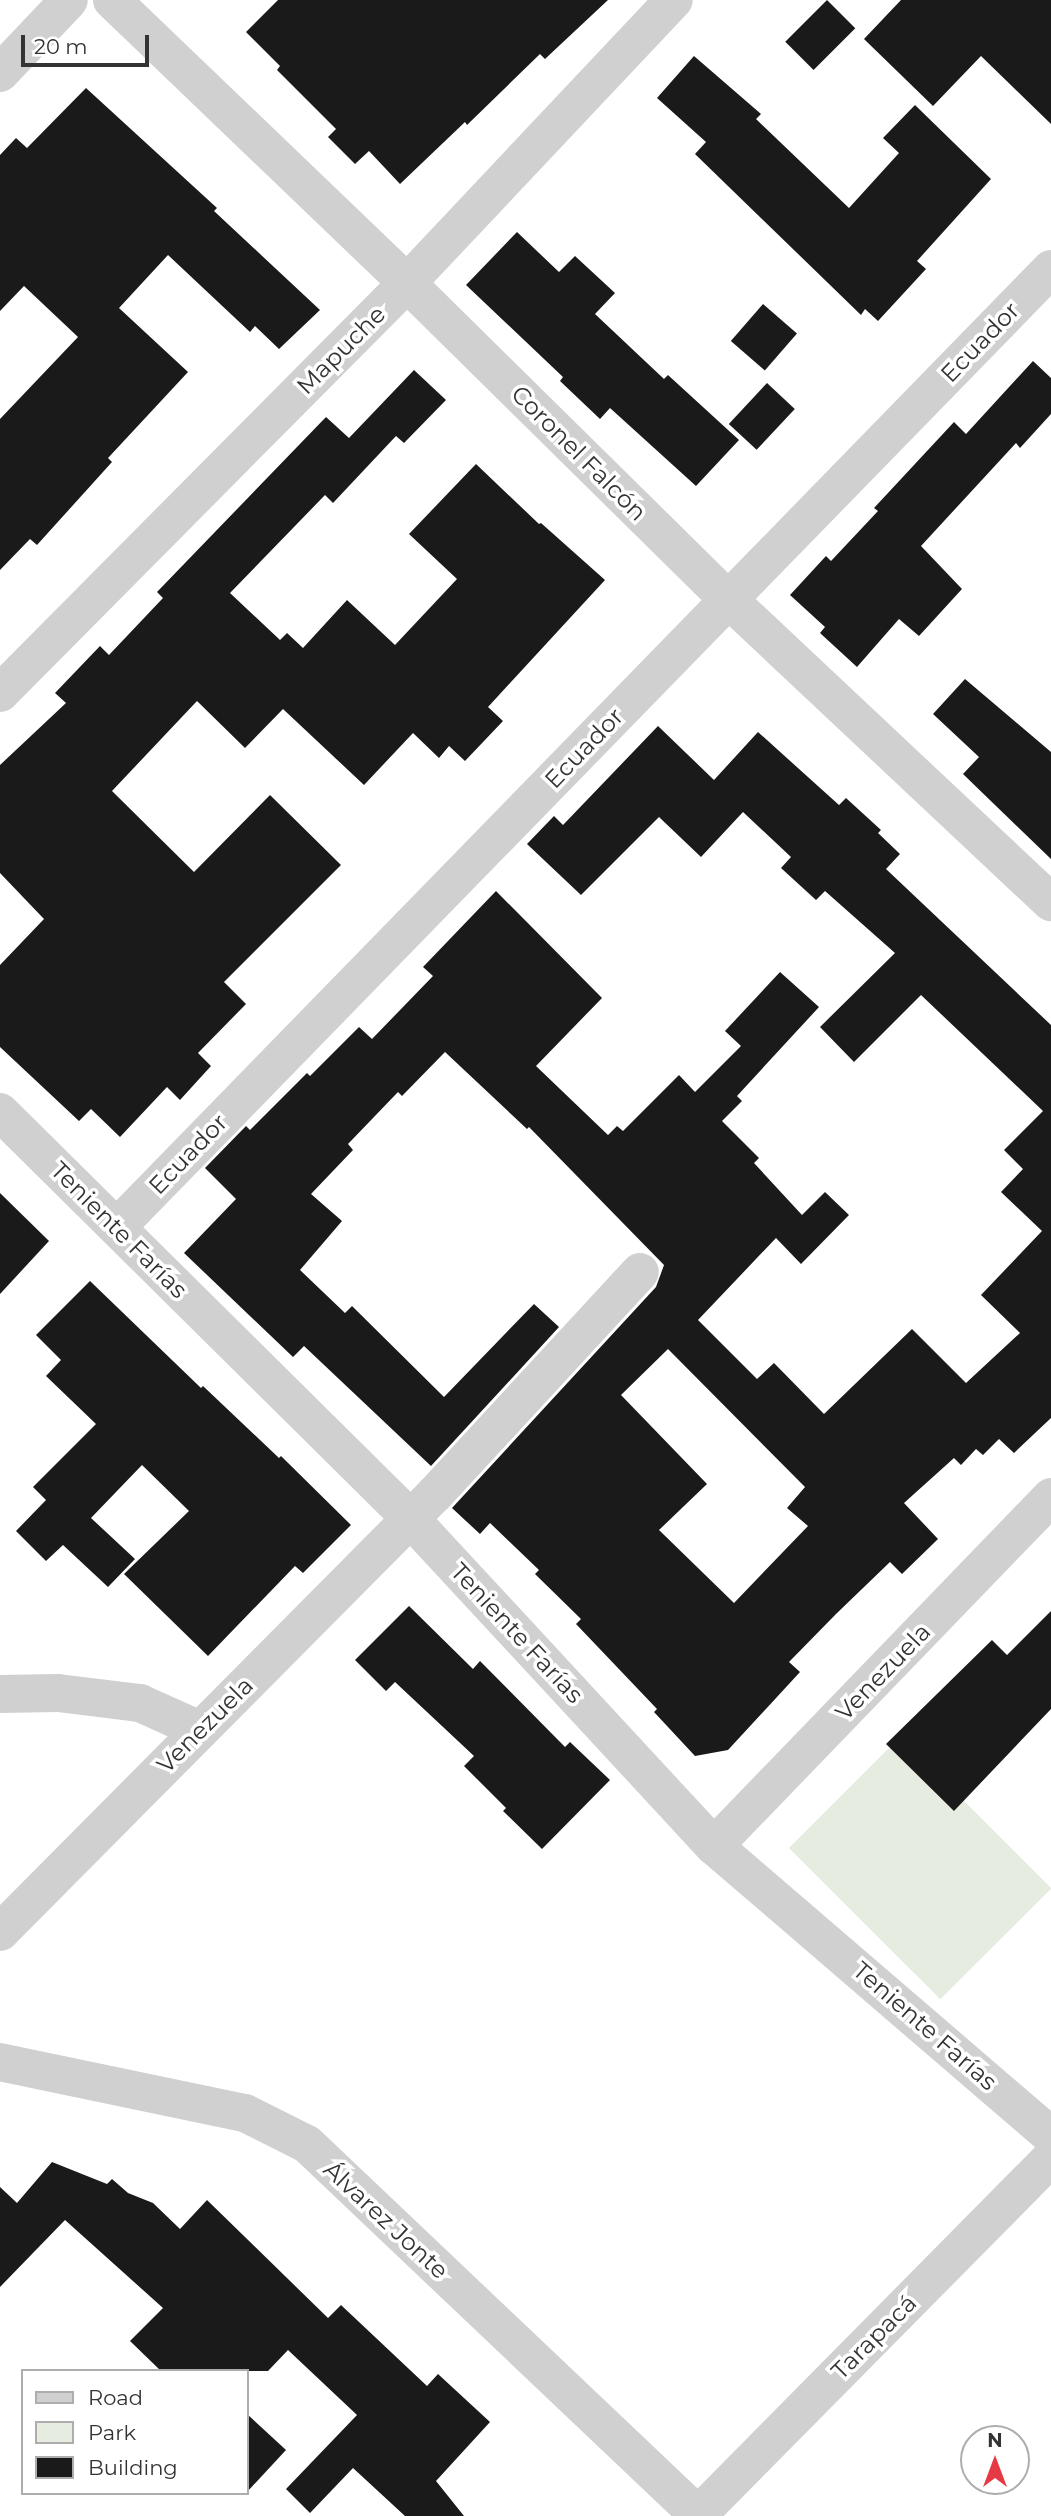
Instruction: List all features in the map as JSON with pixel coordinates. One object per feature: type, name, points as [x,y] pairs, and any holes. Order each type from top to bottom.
[{"type":"street","points":[[0,73],[69,0]]},
{"type":"street","name":"Coronel Falcón","points":[[112,0],[407,283],[728,600],[1051,902]]},
{"type":"street","name":"Mapuche","points":[[0,693],[407,283],[674,0]]},
{"type":"street","name":"Ecuador","points":[[117,1227],[1051,269]]},
{"type":"street","name":"Teniente Farías","points":[[0,1112],[411,1518],[714,1846],[1051,2136]]},
{"type":"street","name":"Venezuela","points":[[0,1931],[411,1518],[640,1272]]},
{"type":"street","name":"Venezuela","points":[[714,1846],[1051,1497]]},
{"type":"street","points":[[0,1694],[58,1693],[139,1703],[200,1730]]},
{"type":"street","name":"Álvarez Jonte","points":[[0,2062],[245,2113],[307,2144],[697,2515]]},
{"type":"street","name":"Tarapacá","points":[[697,2515],[1051,2158]]},
{"type":"green space","points":[[900,1737],[1051,1888],[940,1999],[789,1848]]},
{"type":"building","points":[[278,0],[608,0],[545,59],[540,54],[467,125],[465,122],[400,184],[369,151],[355,164],[328,137],[336,129],[277,70],[280,66],[246,32]]},
{"type":"building","points":[[827,0],[855,28],[814,70],[785,42]]},
{"type":"building","points":[[901,0],[1051,0],[1051,124],[981,56],[933,106],[864,39]]},
{"type":"building","points":[[694,56],[761,114],[756,119],[849,208],[899,153],[883,138],[915,105],[991,179],[917,261],[926,269],[878,321],[865,309],[861,315],[695,154],[706,142],[657,98]]},
{"type":"building","points":[[86,88],[217,208],[214,211],[320,310],[279,349],[255,326],[250,332],[168,255],[119,308],[188,372],[108,458],[112,462],[37,545],[30,539],[0,570],[0,419],[78,337],[24,286],[0,311],[0,155],[16,138],[27,148]]},
{"type":"building","points":[[517,232],[559,272],[575,256],[615,293],[595,314],[664,379],[668,375],[739,440],[696,486],[610,408],[600,419],[560,381],[563,377],[466,285]]},
{"type":"building","points":[[763,304],[797,334],[765,371],[731,341]]},
{"type":"building","points":[[1033,361],[1051,378],[1051,414],[1020,448],[1016,443],[921,546],[962,589],[919,636],[899,619],[857,667],[820,633],[825,627],[790,595],[826,556],[831,561],[878,511],[874,508],[954,422],[966,434]]},
{"type":"building","points":[[414,370],[446,400],[404,443],[396,436],[333,503],[325,495],[230,593],[280,640],[287,633],[303,648],[347,600],[395,645],[457,579],[409,534],[476,464],[539,524],[605,580],[488,707],[503,721],[465,761],[449,746],[439,758],[413,733],[364,785],[283,709],[245,748],[197,701],[112,791],[194,872],[270,795],[341,865],[224,982],[246,1004],[198,1053],[211,1066],[180,1100],[167,1087],[120,1137],[91,1109],[79,1121],[0,1047],[0,965],[44,919],[0,873],[0,765],[66,703],[55,693],[100,646],[109,655],[163,598],[157,592],[326,417],[349,438]]},
{"type":"building","points":[[767,383],[795,409],[757,450],[729,424]]},
{"type":"building","points":[[965,679],[1051,752],[1051,859],[963,774],[979,757],[933,714]]},
{"type":"building","points":[[658,726],[714,780],[758,732],[839,805],[846,798],[881,830],[878,833],[900,854],[886,869],[1051,1025],[1051,1418],[1014,1453],[999,1439],[983,1455],[976,1449],[961,1465],[954,1458],[904,1503],[938,1539],[902,1574],[890,1562],[836,1614],[789,1662],[800,1672],[728,1750],[695,1756],[654,1712],[657,1709],[576,1624],[581,1619],[535,1574],[539,1570],[490,1523],[480,1534],[452,1508],[656,1287],[664,1265],[529,1127],[527,1129],[445,1052],[402,1096],[398,1092],[348,1144],[353,1150],[311,1194],[342,1221],[300,1270],[345,1313],[352,1306],[444,1397],[534,1304],[559,1327],[431,1466],[304,1346],[293,1357],[184,1253],[236,1199],[205,1168],[246,1126],[250,1130],[307,1073],[310,1076],[359,1027],[372,1039],[433,976],[423,967],[496,891],[602,998],[536,1066],[608,1135],[617,1126],[623,1131],[679,1075],[695,1092],[741,1046],[725,1031],[780,972],[819,1007],[737,1096],[742,1101],[722,1121],[759,1158],[754,1163],[802,1215],[825,1192],[849,1215],[801,1264],[776,1238],[698,1320],[757,1379],[774,1363],[824,1414],[912,1329],[966,1383],[1020,1333],[981,1295],[1042,1231],[1001,1192],[1023,1169],[1004,1150],[1043,1111],[921,995],[854,1062],[820,1027],[895,953],[825,891],[816,900],[781,868],[791,857],[743,812],[701,857],[659,817],[581,895],[527,844],[554,816],[563,825]],"holes":[[[668,1349],[805,1487],[787,1508],[808,1526],[734,1603],[659,1530],[707,1484],[621,1395]]]},
{"type":"building","points":[[0,1193],[49,1241],[0,1294]]},
{"type":"building","points":[[90,1281],[201,1388],[203,1386],[279,1458],[281,1456],[351,1525],[303,1573],[295,1566],[208,1656],[124,1574],[189,1511],[142,1465],[91,1518],[135,1559],[108,1587],[63,1545],[46,1561],[16,1531],[46,1500],[33,1487],[96,1424],[46,1376],[61,1360],[36,1335]]},
{"type":"building","points":[[409,1606],[473,1669],[480,1661],[565,1747],[570,1742],[610,1780],[542,1849],[503,1811],[506,1808],[464,1766],[474,1756],[395,1682],[386,1691],[355,1660]]},
{"type":"building","points":[[1051,1611],[1051,1709],[954,1811],[886,1744],[992,1640],[1007,1655]]},
{"type":"building","points":[[52,2162],[107,2184],[112,2179],[128,2193],[153,2203],[180,2229],[207,2200],[328,2318],[341,2305],[427,2386],[438,2374],[490,2422],[436,2481],[464,2516],[405,2516],[353,2468],[310,2513],[286,2489],[357,2415],[288,2350],[268,2371],[159,2369],[130,2341],[163,2308],[65,2220],[0,2287],[0,2187],[17,2203]]},
{"type":"building","points":[[248,2415],[286,2450],[248,2491]]}]
